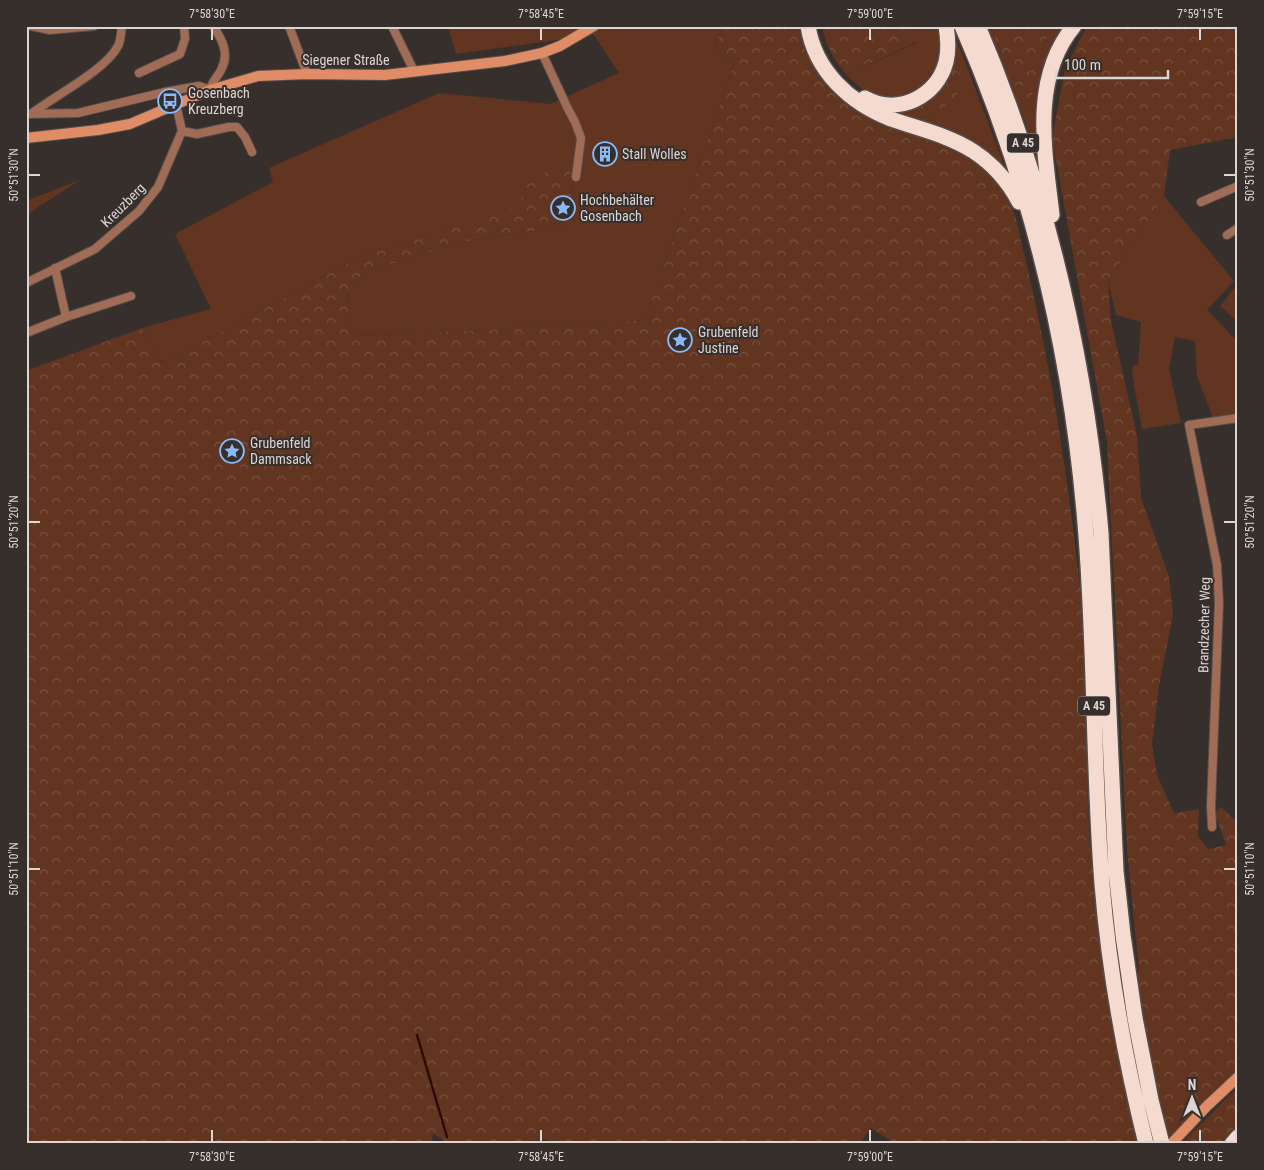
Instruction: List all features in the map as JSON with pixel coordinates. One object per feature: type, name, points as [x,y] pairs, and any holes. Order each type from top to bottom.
[{"type":"highway","points":[[808,26],[819,60],[842,89],[858,102],[879,113],[945,137],[988,161],[1016,195],[1034,232]]},
{"type":"highway","points":[[816,26],[822,49],[842,79],[869,100],[881,104],[896,105],[911,102],[922,96],[940,78],[948,54],[946,26]]},
{"type":"highway","name":"A 45","points":[[962,26],[1010,152],[1034,232],[1062,352],[1080,474],[1091,607],[1099,835],[1103,887],[1116,936],[1162,1144]]},
{"type":"highway","name":"A 45","points":[[978,26],[1023,144],[1058,264],[1079,362],[1097,488],[1101,534],[1116,871],[1116,936],[1120,1021],[1146,1144]]},
{"type":"highway","points":[[1058,264],[1045,151],[1044,114],[1047,85],[1053,64],[1060,46],[1074,26]]},
{"type":"highway","points":[[1232,1144],[1238,1137]]},
{"type":"main road","name":"Siegener Straße","points":[[26,138],[98,130],[130,124],[210,90],[258,76],[307,74],[385,75],[505,61],[542,53],[560,46],[594,26]]},
{"type":"main road","points":[[1171,1144],[1207,1106],[1238,1078]]},
{"type":"street","points":[[31,26],[50,30],[94,26]]},
{"type":"street","points":[[29,114],[86,77],[110,56],[118,46],[122,26]]},
{"type":"street","points":[[139,73],[180,54],[184,39],[184,26]]},
{"type":"street","points":[[29,114],[78,113],[165,92],[199,86],[210,90],[212,81],[222,69],[225,54],[222,38],[213,26]]},
{"type":"street","points":[[289,26],[307,74]]},
{"type":"street","points":[[392,26],[414,71]]},
{"type":"street","points":[[542,53],[581,138],[576,177]]},
{"type":"street","points":[[176,104],[182,131],[197,134],[237,127],[245,137],[252,152]]},
{"type":"street","name":"Kreuzberg","points":[[26,283],[95,249],[139,211],[158,187],[182,131]]},
{"type":"street","points":[[1201,202],[1238,186]]},
{"type":"street","points":[[1227,235],[1238,228]]},
{"type":"street","points":[[55,268],[66,317]]},
{"type":"street","points":[[26,333],[66,317],[131,296]]},
{"type":"street","name":"Brandzecher Weg","points":[[1212,827],[1210,806],[1220,603],[1217,565],[1189,425],[1238,418]]},
{"type":"green space","points":[[448,26],[723,26],[715,47],[734,65],[645,320],[382,336],[350,335],[348,287],[367,271],[467,241],[570,225],[572,175],[528,183],[519,206],[360,257],[162,364],[142,328],[211,309],[175,234],[273,182],[269,168],[439,93],[550,104],[619,73],[594,35],[456,54]]},
{"type":"green space","points":[[723,26],[801,26],[814,67],[837,95],[867,114],[967,156],[994,178],[1013,210],[1031,283],[1051,380],[1072,517],[1080,584],[1084,638],[1090,845],[1104,979],[1139,972],[1127,850],[1107,442],[1052,138],[1065,69],[1087,26],[1238,26],[1238,137],[1170,150],[1164,196],[1108,281],[1111,321],[1137,436],[1141,498],[1169,576],[1173,614],[1159,686],[1152,745],[1157,775],[1174,813],[1199,809],[1198,836],[1208,849],[1226,845],[1215,813],[1221,807],[1238,823],[1238,1072],[1175,1134],[1136,1144],[896,1144],[871,1128],[859,1144],[552,1144],[546,1139],[513,1144],[449,1144],[433,1133],[431,1144],[26,1144],[26,371],[142,328],[162,364],[360,257],[518,206],[528,183],[562,163],[572,174],[570,225],[467,241],[367,271],[348,287],[350,335],[382,336],[645,320],[734,65],[715,47]]},
{"type":"green space","points":[[822,26],[912,26],[916,42],[846,75],[825,40]]},
{"type":"green space","points":[[912,26],[939,26],[941,54],[932,77],[924,86],[915,92],[892,98],[868,92],[846,75],[916,43]]},
{"type":"green space","points":[[987,26],[990,26],[1028,114],[1044,43],[1055,26],[1071,26],[1052,58],[1047,190],[1023,116]]},
{"type":"green space","points":[[990,26],[1055,26],[1044,43],[1028,115]]},
{"type":"green space","points":[[955,35],[1008,175],[991,155],[973,142],[913,119],[937,114],[951,68]]},
{"type":"green space","points":[[951,68],[960,73],[957,94],[937,114],[913,119],[890,112]]},
{"type":"green space","points":[[82,179],[26,215],[26,201]]},
{"type":"green space","points":[[1164,196],[1234,281],[1207,310],[1238,342],[1238,415],[1213,418],[1197,376],[1195,341],[1175,337],[1169,369],[1181,423],[1142,429],[1132,373],[1134,365],[1138,365],[1141,322],[1116,315],[1108,281]]},
{"type":"green space","points":[[1238,285],[1238,322],[1220,306]]},
{"type":"green space","points":[[1238,1087],[1238,1129],[1224,1144],[1181,1144]]},
{"type":"waterway","points":[[417,1035],[447,1137]]},
{"type":"place","name":"Gosenbach Kreuzberg","points":[[170,101]]},
{"type":"place","name":"Stall Wolles","points":[[605,154]]},
{"type":"place","name":"Hochbehälter Gosenbach","points":[[563,208]]},
{"type":"place","name":"Grubenfeld Justine","points":[[680,340]]},
{"type":"place","name":"Grubenfeld Dammsack","points":[[232,451]]}]
